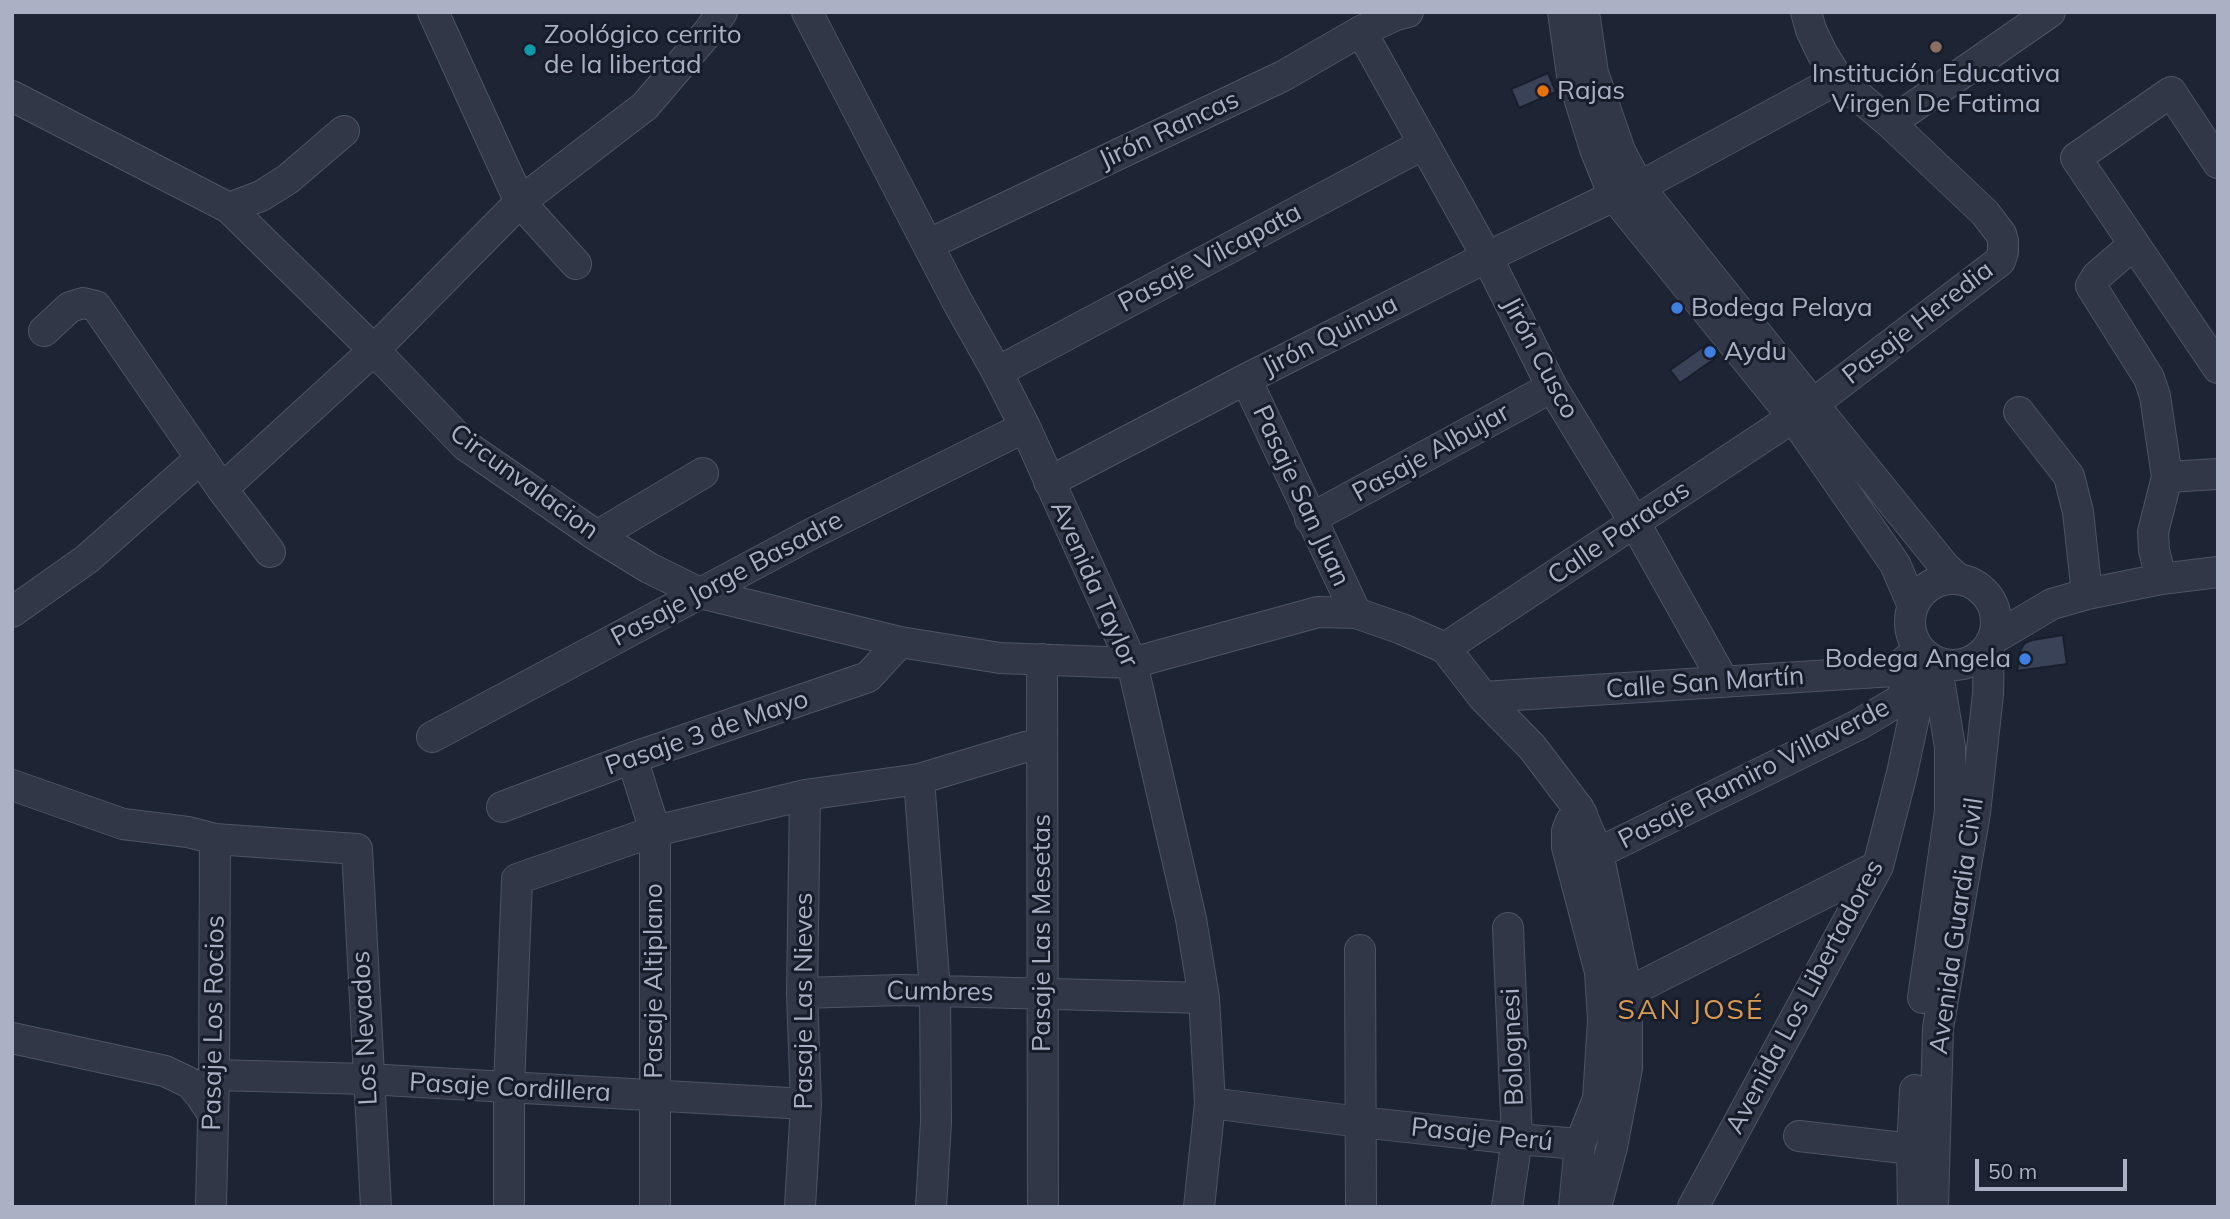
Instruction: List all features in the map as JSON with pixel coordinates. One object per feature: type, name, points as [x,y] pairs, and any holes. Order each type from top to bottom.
[{"type":"street","points":[[433,12],[520,202],[576,264]]},
{"type":"street","points":[[222,489],[374,350],[520,202],[645,106],[722,12]]},
{"type":"street","name":"Avenida Taylor","points":[[807,12],[1025,427],[1132,663],[1191,919],[1204,998],[1210,1103],[1199,1207]]},
{"type":"street","points":[[1563,12],[1572,75],[1595,149],[1803,410],[1899,510],[1958,579]]},
{"type":"street","points":[[1584,12],[1593,72],[1620,151],[1627,192]]},
{"type":"street","points":[[1806,12],[1811,30],[1838,79],[1891,123],[2050,12]]},
{"type":"street","name":"Jirón Rancas","points":[[929,244],[1283,76],[1361,31],[1400,13]]},
{"type":"street","name":"Jirón Cusco","points":[[1361,31],[1487,257],[1552,387],[1635,523],[1724,682]]},
{"type":"street","name":"Jirón Quinua","points":[[1049,482],[1487,257],[1627,192],[1838,79]]},
{"type":"street","points":[[2218,163],[2171,92],[2076,158],[2218,368]]},
{"type":"street","name":"Circunvalacion","points":[[12,96],[229,208],[374,350],[465,445],[597,536],[649,568],[700,593],[900,642],[1000,658],[1132,663],[1318,612],[1356,613]]},
{"type":"street","name":"Pasaje Heredia","points":[[1803,410],[2000,261],[2003,252],[2001,234],[1985,213],[1891,123]]},
{"type":"street","points":[[229,208],[261,196],[288,179],[344,131]]},
{"type":"street","name":"Pasaje Vilcapata","points":[[997,372],[1424,144]]},
{"type":"street","points":[[2133,245],[2097,276],[2091,286],[2149,378],[2155,396],[2167,477],[2153,532],[2161,579]]},
{"type":"street","points":[[44,331],[70,307],[83,303],[96,306],[222,489],[270,552]]},
{"type":"street","name":"Pasaje San Juan","points":[[1246,379],[1356,613]]},
{"type":"street","name":"Pasaje Albujar","points":[[1310,519],[1552,387]]},
{"type":"street","points":[[1803,410],[1872,530],[1895,564],[1913,606]]},
{"type":"street","name":"Calle Paracas","points":[[1444,649],[1803,410]]},
{"type":"street","points":[[2020,412],[2068,476],[2078,512],[2087,594]]},
{"type":"street","name":"Pasaje Jorge Basadre","points":[[432,737],[811,534],[1025,427]]},
{"type":"street","points":[[12,612],[87,559],[201,458]]},
{"type":"street","points":[[597,536],[703,473]]},
{"type":"street","points":[[2167,477],[2218,474]]},
{"type":"street","points":[[1872,530],[1899,510]]},
{"type":"street","points":[[1991,643],[1996,627],[1992,604],[1985,594],[1968,582],[1958,579],[1944,580],[1931,585],[1913,606],[1911,628],[1926,655],[1947,665],[1959,665],[1971,662],[1991,643],[2052,604],[2161,579],[2218,572]]},
{"type":"street","points":[[1985,594],[2052,604]]},
{"type":"street","points":[[1356,613],[1402,629],[1444,649],[1483,697],[1532,747],[1581,814],[1598,853],[1627,993],[1627,1068],[1612,1147],[1596,1207]]},
{"type":"street","name":"Pasaje 3 de Mayo","points":[[502,807],[632,758],[868,677],[900,642]]},
{"type":"street","name":"Avenida Guardia Civil","points":[[1933,1207],[1938,1027],[1975,813],[1991,643]]},
{"type":"street","name":"Calle San Martín","points":[[1483,697],[1894,671],[1926,655]]},
{"type":"street","name":"Avenida Guardia Civil","points":[[1913,1207],[1912,1149],[1919,1026],[1950,811],[1950,747],[1926,655]]},
{"type":"street","name":"Pasaje Ramiro Villaverde","points":[[1598,853],[1858,725],[1900,700],[1926,655]]},
{"type":"street","name":"Avenida Los Libertadores","points":[[1693,1207],[1878,866],[1902,773],[1926,655]]},
{"type":"street","name":"Pasaje Las Mesetas","points":[[1042,659],[1043,1207]]},
{"type":"street","points":[[509,1207],[509,1088],[517,879],[655,831],[805,795],[919,779],[1042,744]]},
{"type":"street","name":"Pasaje Altiplano","points":[[632,758],[655,831],[655,1207]]},
{"type":"street","points":[[919,779],[935,991],[936,1122],[931,1207]]},
{"type":"street","points":[[12,785],[123,824],[188,832],[215,839]]},
{"type":"street","name":"Pasaje Las Nieves","points":[[800,1207],[806,1104],[802,993],[805,795]]},
{"type":"street","name":"Pasaje Perú","points":[[1210,1103],[1360,1122],[1580,1144],[1598,1099],[1603,1020],[1600,972],[1567,847],[1567,831],[1571,821],[1581,814]]},
{"type":"street","name":"Los Nevados","points":[[215,839],[357,849],[376,1207]]},
{"type":"street","name":"Pasaje Los Rocios","points":[[211,1207],[215,839]]},
{"type":"street","points":[[1627,993],[1878,866]]},
{"type":"street","name":"Bolognesi","points":[[1507,1207],[1517,1139],[1508,928]]},
{"type":"street","points":[[1360,950],[1361,1207]]},
{"type":"street","name":"Cumbres","points":[[802,993],[901,990],[1204,998]]},
{"type":"street","points":[[12,1038],[165,1071],[190,1083],[213,1114]]},
{"type":"street","name":"Pasaje Cordillera","points":[[214,1075],[368,1079],[806,1104]]},
{"type":"street","points":[[1799,1136],[1912,1149]]},
{"type":"street","points":[[1574,1207],[1580,1144]]},
{"type":"building","points":[[1548,73],[1556,92],[1519,108],[1511,89]]},
{"type":"building","points":[[1710,342],[1720,355],[1680,383],[1670,370]]},
{"type":"building","points":[[2063,635],[2067,664],[2017,671],[2021,649],[2025,643]]},
{"type":"place","name":"Institución Educativa Virgen De Fatima","points":[[1936,47]]},
{"type":"place","name":"Zoológico cerrito de la libertad","points":[[530,50]]},
{"type":"place","name":"Rajas","points":[[1543,91]]},
{"type":"place","name":"Bodega Pelaya","points":[[1677,308]]},
{"type":"place","name":"Aydu","points":[[1710,352]]},
{"type":"place","name":"Bodega Angela","points":[[2025,659]]},
{"type":"district","name":"SAN JOSÉ","points":[[1691,1011]]}]
